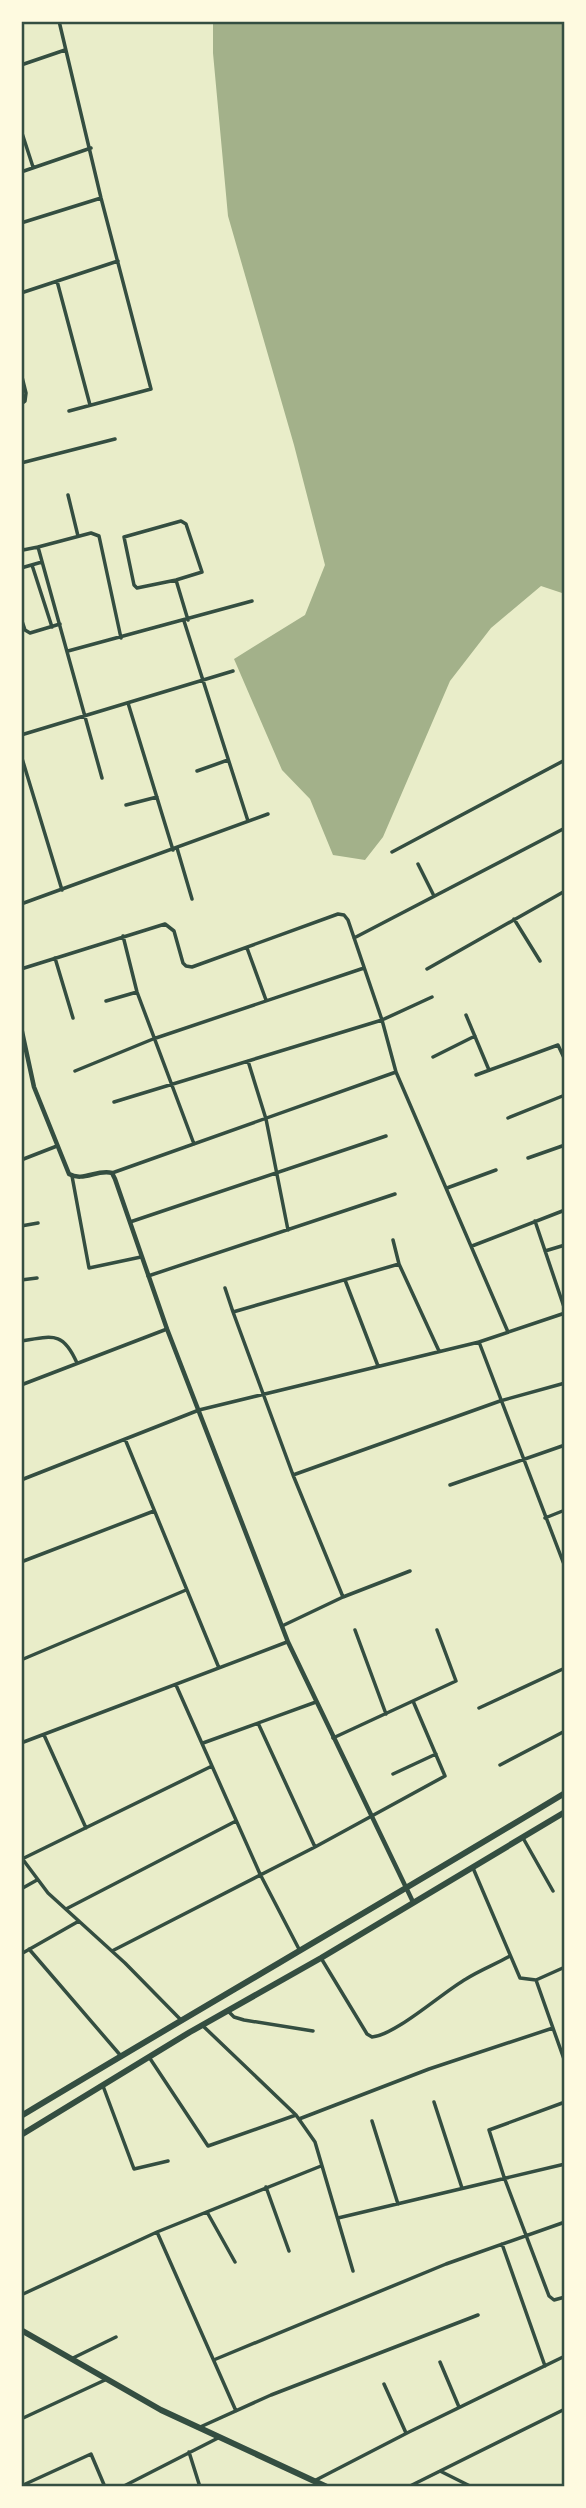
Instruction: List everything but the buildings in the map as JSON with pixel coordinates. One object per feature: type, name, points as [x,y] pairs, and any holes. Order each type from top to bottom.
[{"type":"main road","points":[[21,2116],[565,1793]]},
{"type":"main road","points":[[21,2135],[202,2025],[321,1958],[565,1812]]},
{"type":"main road","points":[[21,2330],[197,2428],[327,2487]]},
{"type":"street","points":[[59,21],[101,198],[151,389],[69,411]]},
{"type":"street","points":[[21,65],[66,50]]},
{"type":"street","points":[[21,130],[33,167]]},
{"type":"street","points":[[21,172],[91,148]]},
{"type":"street","points":[[21,223],[101,198]]},
{"type":"street","points":[[21,293],[118,261]]},
{"type":"street","points":[[57,281],[90,405]]},
{"type":"street","points":[[21,373],[26,398],[21,404]]},
{"type":"street","points":[[21,463],[115,439]]},
{"type":"street","points":[[68,495],[78,536]]},
{"type":"street","points":[[184,522],[202,572],[176,580],[137,588],[124,537],[184,522]]},
{"type":"street","points":[[21,543],[22,550],[94,533],[102,541],[121,638]]},
{"type":"street","points":[[38,547],[102,778]]},
{"type":"street","points":[[21,568],[42,562]]},
{"type":"street","points":[[32,565],[52,627]]},
{"type":"street","points":[[176,580],[203,680],[248,821]]},
{"type":"street","points":[[68,651],[252,601]]},
{"type":"street","points":[[21,618],[25,630],[30,633],[60,624]]},
{"type":"street","points":[[21,735],[233,671]]},
{"type":"street","points":[[128,703],[156,797],[192,899]]},
{"type":"street","points":[[21,755],[62,890]]},
{"type":"street","points":[[197,771],[229,760]]},
{"type":"street","points":[[392,852],[565,761]]},
{"type":"street","points":[[126,805],[156,797]]},
{"type":"street","points":[[21,904],[268,814]]},
{"type":"street","points":[[354,937],[565,828]]},
{"type":"street","points":[[418,864],[434,896]]},
{"type":"street","points":[[426,970],[565,891]]},
{"type":"street","points":[[21,969],[161,924],[169,925],[174,931],[183,963],[189,967],[338,914],[346,916],[382,1020],[396,1072],[508,1332]]},
{"type":"street","points":[[514,919],[540,961]]},
{"type":"street","points":[[123,936],[153,1040],[194,1144]]},
{"type":"street","points":[[247,948],[266,1000]]},
{"type":"street","points":[[55,958],[73,1018]]},
{"type":"street","points":[[75,1071],[153,1040],[364,968]]},
{"type":"street","points":[[106,1002],[137,992]]},
{"type":"street","points":[[114,1102],[382,1020],[432,997]]},
{"type":"street","points":[[466,1016],[489,1070]]},
{"type":"street","points":[[21,1027],[34,1087],[66,1169],[72,1176],[89,1268],[141,1257]]},
{"type":"street","points":[[433,1057],[475,1036]]},
{"type":"street","points":[[476,1075],[558,1045],[565,1060]]},
{"type":"street","points":[[248,1060],[265,1119],[288,1230]]},
{"type":"street","points":[[72,1176],[81,1177],[105,1171],[112,1173],[396,1072]]},
{"type":"street","points":[[508,1118],[565,1095]]},
{"type":"street","points":[[129,1223],[387,1136]]},
{"type":"street","points":[[528,1158],[565,1145]]},
{"type":"street","points":[[21,1160],[59,1146]]},
{"type":"street","points":[[447,1188],[496,1170]]},
{"type":"street","points":[[112,1173],[167,1329],[288,1642],[413,1902]]},
{"type":"street","points":[[148,1276],[395,1194]]},
{"type":"street","points":[[472,1246],[565,1210]]},
{"type":"street","points":[[21,1480],[199,1410],[479,1342],[565,1311],[535,1222]]},
{"type":"street","points":[[21,1226],[38,1223]]},
{"type":"street","points":[[393,1240],[399,1264],[439,1351]]},
{"type":"street","points":[[545,1251],[565,1245]]},
{"type":"street","points":[[233,1312],[399,1264]]},
{"type":"street","points":[[21,1280],[37,1278]]},
{"type":"street","points":[[345,1280],[378,1366]]},
{"type":"street","points":[[225,1288],[293,1475],[344,1597]]},
{"type":"street","points":[[21,1385],[167,1329]]},
{"type":"street","points":[[21,1341],[48,1336],[62,1340],[69,1346],[77,1363]]},
{"type":"street","points":[[479,1342],[565,1567]]},
{"type":"street","points":[[293,1475],[500,1401],[565,1383]]},
{"type":"street","points":[[125,1439],[219,1668]]},
{"type":"street","points":[[450,1485],[565,1445]]},
{"type":"street","points":[[545,1518],[565,1510]]},
{"type":"street","points":[[21,1562],[154,1511]]},
{"type":"street","points":[[282,1626],[344,1597],[411,1571]]},
{"type":"street","points":[[21,1659],[186,1590]]},
{"type":"street","points":[[355,1629],[386,1714]]},
{"type":"street","points":[[333,1738],[456,1681],[437,1630]]},
{"type":"street","points":[[21,1744],[288,1642]]},
{"type":"street","points":[[479,1708],[565,1668]]},
{"type":"street","points":[[176,1685],[260,1874],[300,1951]]},
{"type":"street","points":[[112,1951],[315,1847],[445,1776],[413,1701]]},
{"type":"street","points":[[202,1744],[316,1702]]},
{"type":"street","points":[[258,1723],[315,1847]]},
{"type":"street","points":[[500,1765],[565,1731]]},
{"type":"street","points":[[44,1735],[86,1828]]},
{"type":"street","points":[[393,1774],[436,1754]]},
{"type":"street","points":[[180,2020],[112,1951],[48,1893],[22,1858],[212,1766]]},
{"type":"street","points":[[66,1909],[236,1821]]},
{"type":"street","points":[[523,1838],[552,1891]]},
{"type":"street","points":[[473,1868],[520,1978],[536,1980],[565,1967]]},
{"type":"street","points":[[21,1889],[38,1879]]},
{"type":"street","points":[[21,1954],[79,1921]]},
{"type":"street","points":[[29,1949],[121,2056]]},
{"type":"street","points":[[321,1958],[372,2037],[383,2034],[465,1979],[510,1956]]},
{"type":"street","points":[[536,1980],[565,2062]]},
{"type":"street","points":[[228,2011],[234,2017],[244,2020],[313,2031]]},
{"type":"street","points":[[202,2025],[298,2117],[315,2142],[353,2270]]},
{"type":"street","points":[[149,2057],[208,2146],[553,2028]]},
{"type":"street","points":[[103,2085],[134,2169],[168,2161]]},
{"type":"street","points":[[434,2102],[462,2188]]},
{"type":"street","points":[[565,2102],[489,2130],[549,2296],[554,2300],[565,2297]]},
{"type":"street","points":[[372,2121],[398,2204]]},
{"type":"street","points":[[338,2218],[565,2164]]},
{"type":"street","points":[[21,2295],[158,2232],[321,2166]]},
{"type":"street","points":[[267,2187],[289,2251]]},
{"type":"street","points":[[207,2212],[235,2262]]},
{"type":"street","points":[[216,2359],[421,2274],[565,2222]]},
{"type":"street","points":[[158,2232],[216,2359],[236,2411]]},
{"type":"street","points":[[502,2244],[545,2366]]},
{"type":"street","points":[[197,2428],[478,2315]]},
{"type":"street","points":[[71,2359],[116,2337]]},
{"type":"street","points":[[314,2480],[565,2356]]},
{"type":"street","points":[[440,2362],[459,2407]]},
{"type":"street","points":[[21,2419],[107,2379]]},
{"type":"street","points":[[384,2384],[406,2433]]},
{"type":"street","points":[[408,2487],[565,2409]]},
{"type":"street","points":[[122,2487],[220,2437]]},
{"type":"street","points":[[189,2452],[200,2487]]},
{"type":"street","points":[[21,2486],[91,2455],[105,2487]]},
{"type":"street","points":[[440,2471],[472,2487]]},
{"type":"shaded area","points":[[213,21],[565,21],[565,594],[541,586],[491,628],[450,681],[383,837],[365,860],[333,855],[310,799],[282,770],[234,659],[305,615],[325,565],[294,445],[228,216],[213,53]]}]
